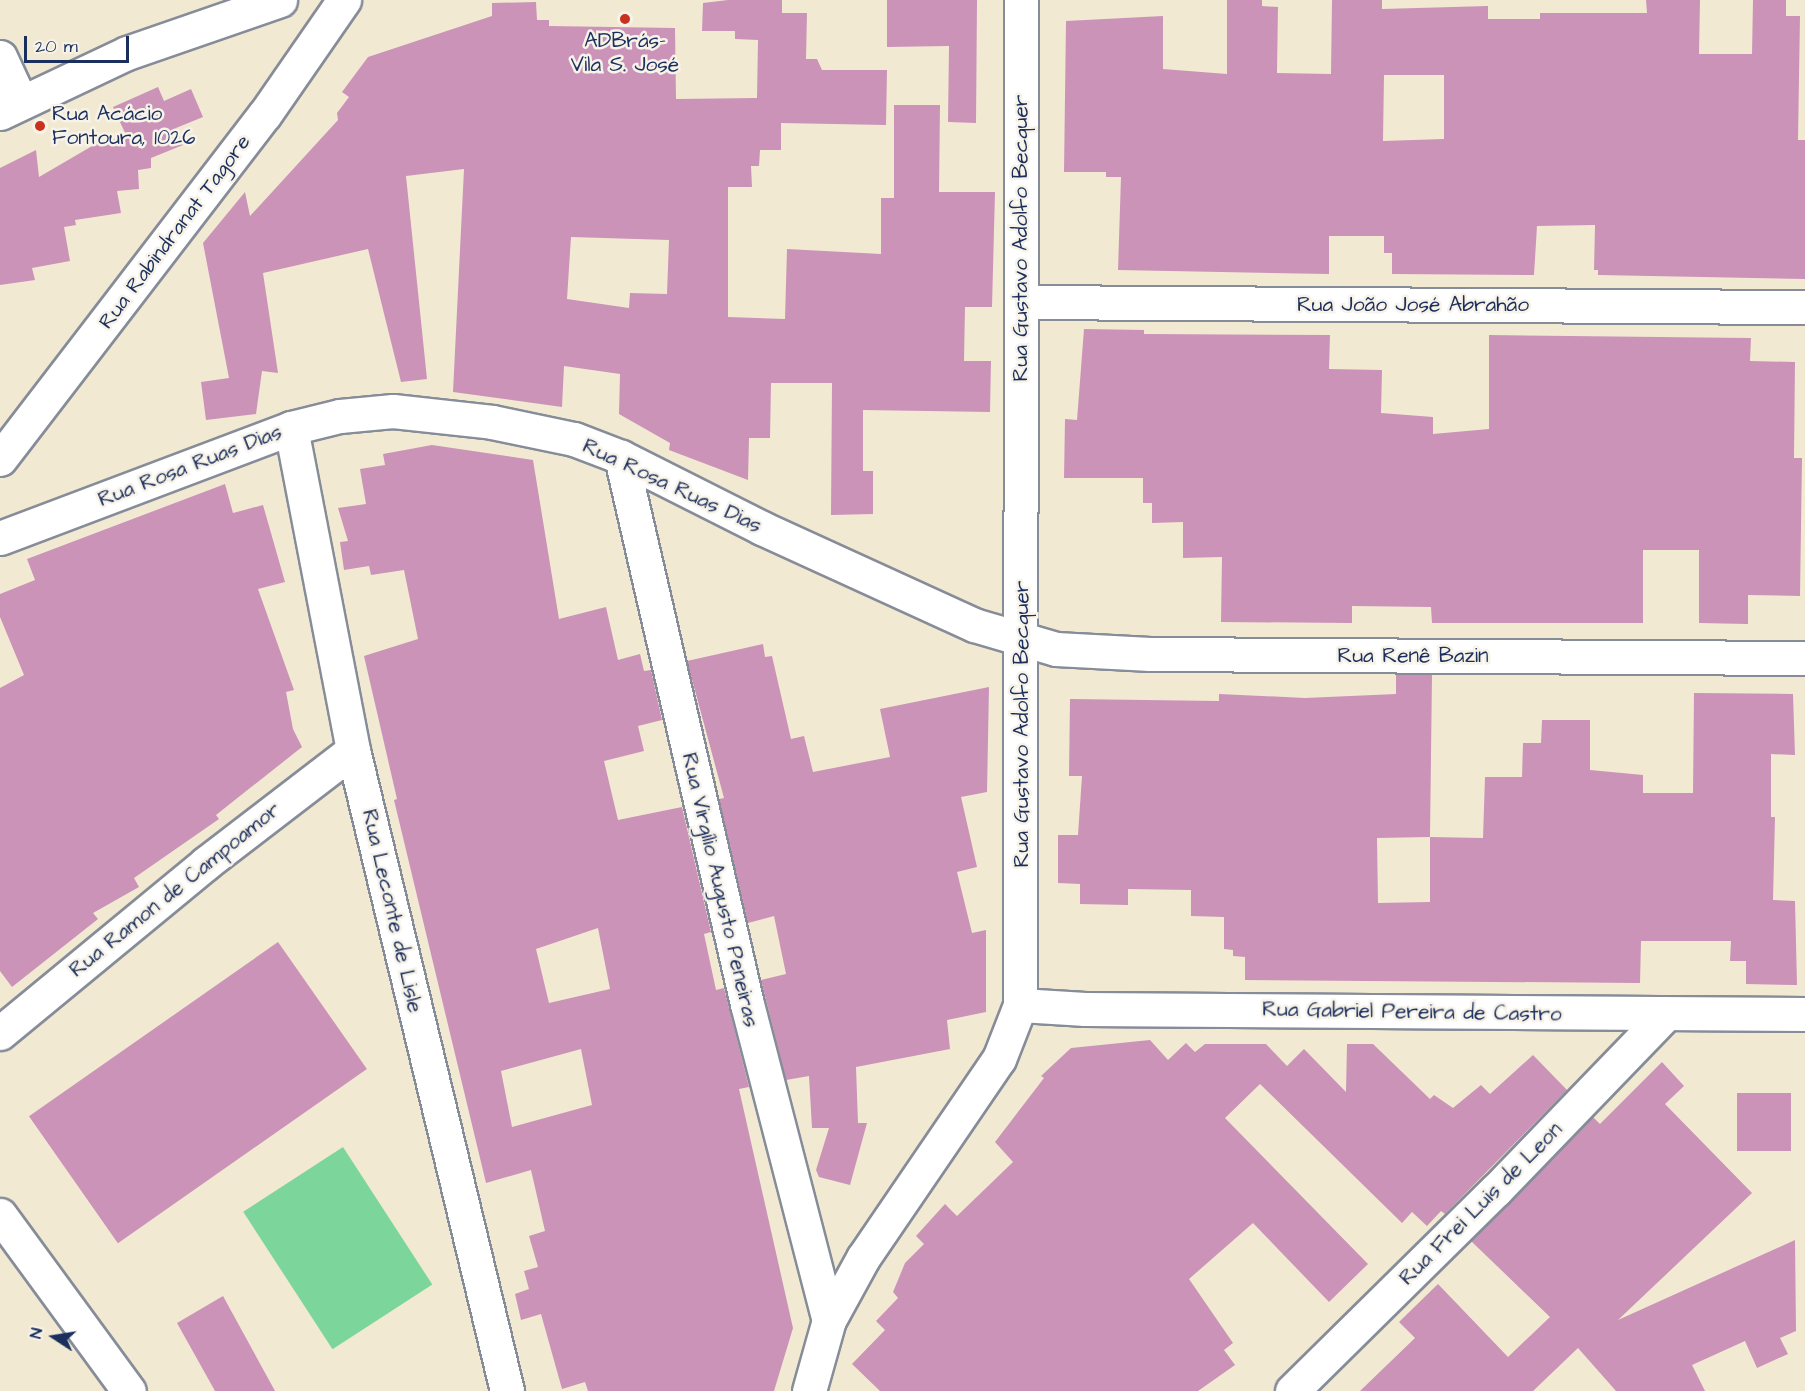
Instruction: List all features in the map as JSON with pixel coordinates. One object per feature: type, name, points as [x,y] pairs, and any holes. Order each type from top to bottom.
[{"type":"street","points":[[0,57],[10,107],[127,53],[280,0]]},
{"type":"street","name":"Rua Rabindranat Tagore","points":[[0,459],[265,114],[344,0]]},
{"type":"street","name":"Rua Gustavo Adolfo Becquer","points":[[809,1391],[829,1320],[888,1216],[999,1059],[1020,1005],[1021,0]]},
{"type":"street","name":"Rua João José Abrahão","points":[[1021,302],[1805,307]]},
{"type":"street","name":"Rua Rosa Ruas Dias","points":[[0,538],[291,428],[340,416],[393,411],[540,430],[621,457],[890,588],[1022,642]]},
{"type":"street","name":"Rua Leconte de Lisle","points":[[291,428],[353,750],[507,1391]]},
{"type":"street","name":"Rua Virgílio Augusto Peneiras","points":[[621,457],[747,1004],[829,1320]]},
{"type":"street","name":"Rua Renê Bazin","points":[[1022,642],[1077,652],[1150,654],[1805,658]]},
{"type":"street","name":"Rua Ramon de Campoamor","points":[[0,1033],[232,842],[353,750]]},
{"type":"street","name":"Rua Gabriel Pereira de Castro","points":[[1020,1005],[1085,1010],[1805,1014]]},
{"type":"street","name":"Rua Frei Luis de Leon","points":[[1292,1391],[1496,1191],[1666,1014]]},
{"type":"street","points":[[0,1215],[129,1391]]},
{"type":"green space","points":[[343,1147],[432,1285],[333,1349],[243,1212]]},
{"type":"building","points":[[728,0],[782,0],[782,13],[807,13],[806,59],[817,59],[822,70],[887,70],[886,125],[781,123],[781,150],[760,150],[759,166],[751,166],[752,187],[728,187],[728,317],[785,319],[787,249],[881,254],[881,198],[894,198],[894,105],[940,105],[939,192],[995,192],[992,307],[965,307],[964,361],[991,361],[990,412],[863,410],[863,471],[873,471],[873,514],[831,515],[832,383],[771,383],[770,438],[749,438],[748,480],[669,450],[670,443],[619,414],[620,374],[564,366],[562,407],[453,392],[464,169],[406,176],[427,379],[401,382],[368,249],[263,273],[278,373],[262,371],[256,414],[206,420],[201,382],[229,378],[203,243],[245,192],[250,216],[338,120],[337,113],[349,97],[342,92],[368,57],[492,16],[492,3],[536,2],[537,20],[549,20],[549,26],[675,28],[676,99],[757,98],[758,40],[735,39],[735,31],[702,31],[703,3]],"holes":[[[571,237],[669,240],[667,294],[630,293],[629,308],[567,299]]]},
{"type":"building","points":[[887,0],[977,0],[976,123],[948,122],[949,46],[887,47]]},
{"type":"building","points":[[1227,0],[1262,0],[1262,6],[1278,7],[1277,73],[1331,74],[1332,0],[1382,0],[1382,9],[1488,6],[1488,19],[1540,19],[1540,13],[1647,13],[1646,0],[1700,0],[1699,54],[1752,54],[1753,0],[1786,0],[1786,16],[1800,16],[1798,140],[1805,140],[1805,279],[1598,275],[1598,270],[1594,270],[1595,225],[1537,226],[1534,275],[1392,274],[1392,253],[1384,253],[1384,236],[1329,236],[1329,274],[1118,270],[1121,177],[1106,177],[1106,172],[1064,172],[1066,21],[1163,16],[1163,69],[1227,74]],"holes":[[[1384,75],[1444,75],[1444,139],[1383,141]]]},
{"type":"building","points":[[158,87],[164,101],[191,89],[203,117],[176,128],[183,145],[151,158],[151,168],[138,170],[139,189],[117,191],[121,213],[75,220],[76,225],[64,227],[70,261],[32,268],[35,280],[0,285],[0,168],[36,150],[39,177],[99,142],[127,137],[113,107]]},
{"type":"building","points":[[1084,329],[1144,330],[1144,334],[1330,335],[1329,369],[1382,370],[1381,413],[1433,417],[1433,434],[1489,429],[1489,335],[1751,338],[1750,361],[1795,362],[1794,458],[1802,458],[1800,596],[1748,595],[1748,624],[1699,623],[1699,550],[1643,550],[1643,623],[1432,623],[1431,607],[1352,606],[1352,623],[1221,622],[1222,557],[1183,558],[1183,522],[1152,523],[1152,503],[1143,503],[1143,478],[1064,478],[1065,419],[1077,420]]},
{"type":"building","points":[[432,445],[533,460],[559,619],[606,607],[618,660],[640,654],[644,671],[651,670],[662,720],[638,726],[644,751],[604,761],[618,820],[682,807],[711,932],[704,934],[716,990],[724,988],[749,1087],[739,1089],[793,1328],[774,1391],[588,1391],[585,1382],[562,1389],[541,1314],[521,1320],[515,1294],[529,1289],[524,1271],[538,1267],[529,1236],[545,1231],[531,1170],[486,1183],[394,800],[397,799],[364,656],[418,639],[404,570],[371,575],[369,566],[344,570],[340,542],[348,541],[338,508],[366,504],[360,469],[385,465],[383,454]],"holes":[[[598,928],[610,989],[549,1003],[536,949]],[[581,1049],[592,1105],[512,1127],[501,1071]]]},
{"type":"building","points":[[225,484],[233,513],[263,505],[285,582],[258,589],[294,690],[286,692],[293,729],[302,747],[216,815],[219,819],[134,878],[139,887],[93,913],[98,919],[12,987],[0,971],[0,688],[24,675],[0,617],[0,594],[35,580],[27,559]]},
{"type":"building","points":[[763,644],[765,657],[772,656],[791,739],[804,736],[813,772],[890,757],[880,709],[989,687],[987,792],[961,797],[977,867],[957,872],[972,933],[986,930],[986,1012],[947,1020],[950,1049],[856,1067],[858,1123],[867,1123],[850,1185],[819,1177],[816,1170],[829,1128],[812,1128],[809,1076],[786,1080],[761,980],[786,974],[774,916],[748,923],[719,799],[724,798],[687,661]]},
{"type":"building","points":[[1396,675],[1432,675],[1430,837],[1483,838],[1485,777],[1522,777],[1523,743],[1541,743],[1542,720],[1590,720],[1590,770],[1643,775],[1643,793],[1693,793],[1694,693],[1793,694],[1795,755],[1771,754],[1771,817],[1775,817],[1773,900],[1795,901],[1797,985],[1746,984],[1746,961],[1730,961],[1731,941],[1641,941],[1640,983],[1245,980],[1245,957],[1233,956],[1233,950],[1224,949],[1224,917],[1191,916],[1191,890],[1128,889],[1128,905],[1080,904],[1080,884],[1058,883],[1058,835],[1078,835],[1082,776],[1069,776],[1070,699],[1219,701],[1219,694],[1305,698],[1396,694]],"holes":[[[1430,837],[1430,902],[1378,903],[1377,838]]]},
{"type":"building","points":[[278,942],[367,1069],[118,1243],[29,1116]]},
{"type":"building","points":[[1150,1040],[1168,1060],[1186,1043],[1195,1052],[1205,1044],[1266,1044],[1287,1066],[1304,1049],[1346,1092],[1347,1044],[1373,1044],[1430,1099],[1434,1095],[1453,1108],[1481,1085],[1490,1094],[1533,1055],[1567,1090],[1445,1214],[1441,1211],[1427,1226],[1412,1212],[1402,1223],[1260,1084],[1225,1118],[1368,1264],[1329,1302],[1253,1223],[1189,1279],[1233,1343],[1224,1350],[1235,1365],[1198,1391],[880,1391],[852,1364],[885,1330],[876,1321],[898,1298],[893,1292],[905,1263],[924,1244],[916,1236],[945,1204],[957,1216],[1013,1162],[995,1142],[1044,1078],[1041,1076],[1071,1048]]},
{"type":"building","points":[[1662,1062],[1684,1086],[1665,1104],[1752,1193],[1618,1320],[1795,1240],[1796,1331],[1780,1338],[1788,1354],[1757,1368],[1745,1341],[1692,1365],[1705,1391],[1616,1391],[1578,1348],[1533,1391],[1360,1391],[1415,1338],[1399,1322],[1438,1284],[1508,1357],[1550,1317],[1471,1241],[1593,1117],[1600,1124]]},
{"type":"building","points":[[1737,1093],[1791,1093],[1791,1151],[1737,1151]]},
{"type":"building","points":[[223,1296],[275,1391],[215,1391],[177,1323]]},
{"type":"place","name":"ADBrás- Vila S. José","points":[[625,19]]},
{"type":"place","name":"Rua Acácio Fontoura, 1026","points":[[40,126]]}]
